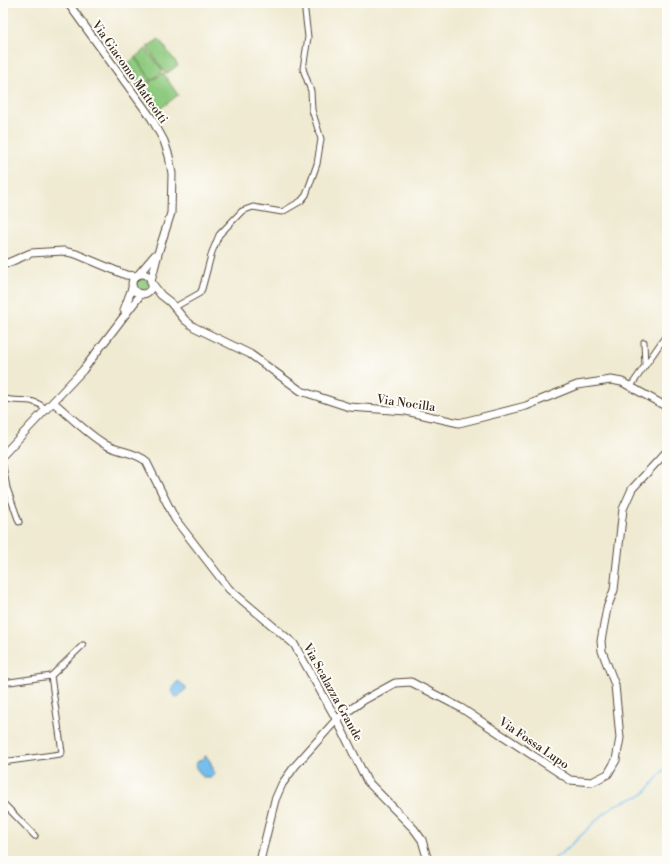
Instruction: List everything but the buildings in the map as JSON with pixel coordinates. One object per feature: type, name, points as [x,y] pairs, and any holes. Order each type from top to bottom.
[{"type":"street","name":"Via Giacomo Matteotti","points":[[68,3],[152,118],[164,141],[172,174],[173,194],[171,213],[159,250],[151,282]]},
{"type":"street","points":[[175,307],[200,293],[212,252],[219,235],[242,211],[253,207],[282,212],[301,201],[306,196],[317,164],[321,139],[312,110],[311,91],[303,69],[308,37],[304,3]]},
{"type":"street","points":[[116,327],[128,303],[132,286],[137,276],[149,264],[159,250]]},
{"type":"street","points":[[3,265],[31,253],[63,251],[76,254],[126,275],[147,276],[151,282],[151,288],[144,294],[116,327],[83,370],[3,455]]},
{"type":"street","points":[[126,275],[138,294],[161,295]]},
{"type":"street","name":"Via Nocilla","points":[[151,282],[161,295],[175,307],[185,320],[194,327],[250,354],[301,391],[349,406],[406,412],[459,423],[526,406],[584,383],[611,380],[622,382],[631,386],[667,407]]},
{"type":"street","points":[[631,386],[667,334]]},
{"type":"street","points":[[644,342],[645,365]]},
{"type":"street","points":[[3,398],[14,400],[28,399],[41,404],[46,409]]},
{"type":"street","name":"Via Scalazza Grande","points":[[53,402],[102,443],[141,457],[146,461],[175,519],[229,589],[294,644],[337,719],[367,781],[414,829],[422,840],[428,861]]},
{"type":"street","name":"Via Fossa Lupo","points":[[260,861],[275,800],[282,784],[294,766],[337,719],[364,700],[395,683],[411,682],[461,708],[570,780],[592,782],[608,774],[616,760],[620,738],[614,685],[602,651],[601,641],[607,608],[614,590],[623,508],[632,488],[667,451]]},
{"type":"street","points":[[3,466],[7,488],[19,522]]},
{"type":"street","points":[[3,683],[51,676],[84,645]]},
{"type":"street","points":[[3,762],[60,754],[62,752],[51,676]]},
{"type":"street","points":[[3,803],[35,836]]},
{"type":"green space","points":[[159,39],[178,65],[166,74],[147,47]]},
{"type":"green space","points":[[146,49],[163,71],[152,80],[135,57]]},
{"type":"green space","points":[[135,58],[151,80],[139,89],[123,67]]},
{"type":"green space","points":[[163,73],[178,95],[156,112],[140,89]]},
{"type":"green space","points":[[142,278],[147,280],[149,285],[147,290],[142,292],[137,290],[135,285],[137,280]]},
{"type":"water","points":[[178,681],[186,687],[186,689],[177,698],[172,693],[171,689]]},
{"type":"water","points":[[206,756],[210,761],[215,774],[212,777],[203,777],[196,768],[196,763]]},
{"type":"waterway","points":[[551,861],[568,848],[600,817],[615,805],[644,794],[667,766]]}]
